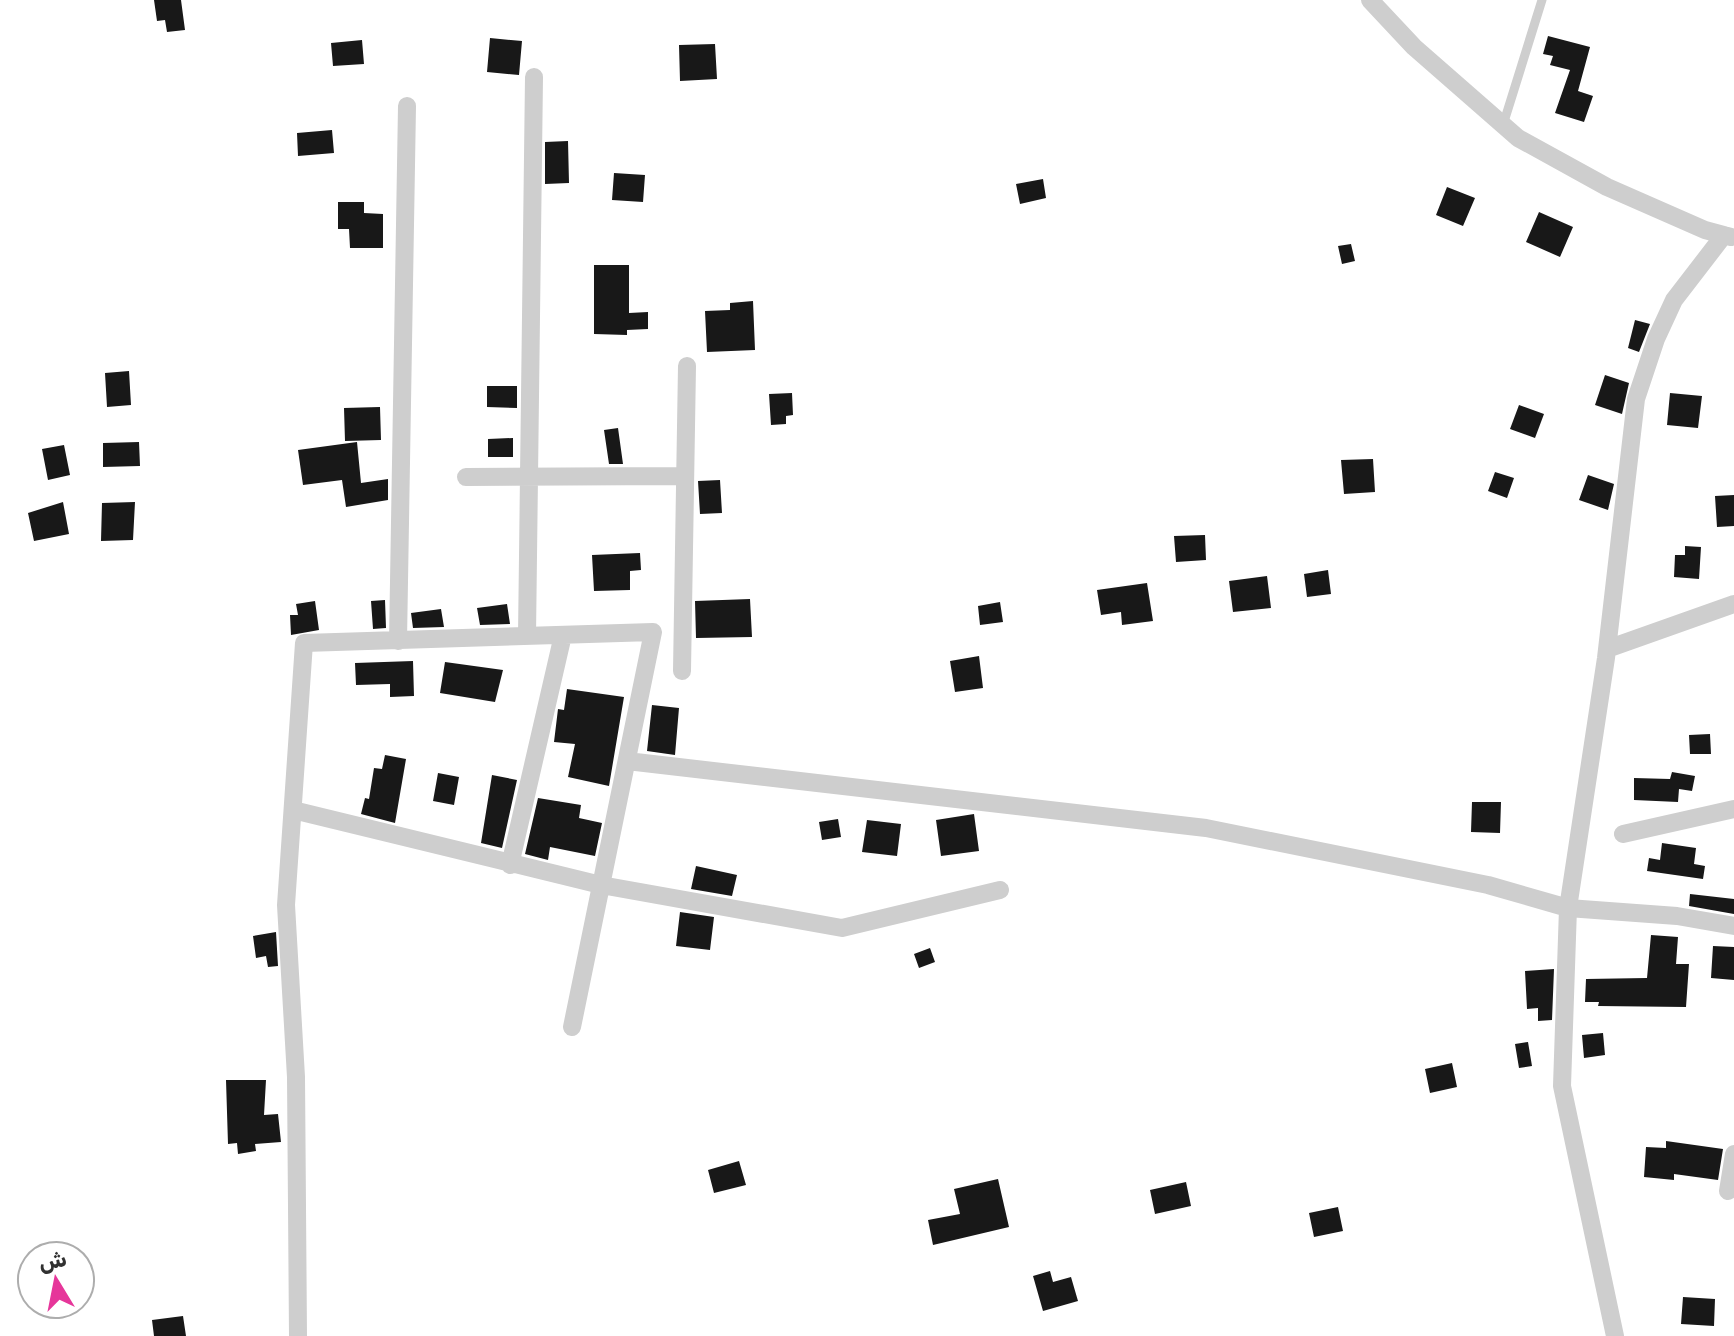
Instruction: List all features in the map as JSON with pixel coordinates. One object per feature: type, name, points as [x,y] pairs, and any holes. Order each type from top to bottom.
[{"type":"street","points":[[1370,0],[1414,47],[1518,138],[1607,187],[1729,236],[1674,300],[1656,339],[1636,399],[1607,649],[1568,908],[1562,1086],[1615,1336]]},
{"type":"street","points":[[527,636],[534,77]]},
{"type":"street","points":[[398,641],[407,106]]},
{"type":"street","points":[[682,671],[687,366]]},
{"type":"street","points":[[466,477],[685,476]]},
{"type":"street","points":[[1607,649],[1734,604]]},
{"type":"street","points":[[298,1336],[296,1077],[286,905],[304,643],[653,632],[572,1027]]},
{"type":"street","points":[[510,865],[563,635]]},
{"type":"street","points":[[627,761],[1206,828],[1488,885],[1568,908],[1677,916],[1734,926]]},
{"type":"street","points":[[1623,834],[1734,809]]},
{"type":"street","points":[[293,810],[601,885],[842,928],[1000,890]]},
{"type":"street","points":[[1728,1191],[1734,1154]]},
{"type":"lane","points":[[1503,125],[1542,0]]},
{"type":"building","points":[[154,0],[181,0],[185,30],[167,32],[165,20],[157,21]]},
{"type":"building","points":[[1548,36],[1590,47],[1578,91],[1593,96],[1584,122],[1555,113],[1570,70],[1550,65],[1553,56],[1543,54]]},
{"type":"building","points":[[490,38],[522,41],[519,75],[487,72]]},
{"type":"building","points":[[362,40],[364,64],[333,66],[331,43]]},
{"type":"building","points":[[715,44],[717,79],[680,81],[679,45]]},
{"type":"building","points":[[332,130],[334,153],[298,156],[297,133]]},
{"type":"building","points":[[568,141],[569,183],[545,184],[545,142]]},
{"type":"building","points":[[614,173],[645,175],[643,202],[612,200]]},
{"type":"building","points":[[1043,179],[1046,198],[1020,204],[1016,184]]},
{"type":"building","points":[[1447,187],[1475,198],[1463,226],[1436,215]]},
{"type":"building","points":[[338,202],[364,202],[364,213],[383,214],[383,248],[350,248],[349,229],[338,229]]},
{"type":"building","points":[[1539,212],[1573,227],[1560,257],[1526,242]]},
{"type":"building","points":[[1351,244],[1355,261],[1342,264],[1338,246]]},
{"type":"building","points":[[594,265],[629,265],[629,313],[648,312],[648,329],[627,330],[627,335],[594,334]]},
{"type":"building","points":[[753,301],[755,350],[707,352],[705,311],[730,310],[730,303]]},
{"type":"building","points":[[1635,320],[1650,324],[1639,352],[1628,348]]},
{"type":"building","points":[[129,371],[131,405],[107,407],[105,373]]},
{"type":"building","points":[[1605,375],[1629,383],[1622,414],[1595,405]]},
{"type":"building","points":[[487,386],[517,386],[517,408],[487,407]]},
{"type":"building","points":[[792,393],[793,415],[786,416],[786,424],[771,425],[769,394]]},
{"type":"building","points":[[1670,393],[1702,396],[1698,428],[1667,425]]},
{"type":"building","points":[[1519,405],[1544,414],[1535,438],[1510,429]]},
{"type":"building","points":[[380,407],[381,440],[345,441],[344,408]]},
{"type":"building","points":[[618,428],[623,464],[609,464],[604,430]]},
{"type":"building","points":[[513,438],[513,457],[488,457],[488,439]]},
{"type":"building","points":[[139,442],[140,466],[103,467],[103,443]]},
{"type":"building","points":[[357,442],[361,483],[388,479],[388,500],[346,507],[342,480],[303,485],[298,450]]},
{"type":"building","points":[[64,445],[70,475],[48,480],[42,449]]},
{"type":"building","points":[[1373,459],[1375,492],[1344,494],[1341,460]]},
{"type":"building","points":[[1495,472],[1514,478],[1507,498],[1488,491]]},
{"type":"building","points":[[1588,475],[1614,484],[1608,510],[1579,500]]},
{"type":"building","points":[[720,480],[722,513],[700,514],[698,481]]},
{"type":"building","points":[[1734,495],[1734,526],[1717,527],[1715,496]]},
{"type":"building","points":[[63,502],[69,534],[34,541],[28,513]]},
{"type":"building","points":[[135,502],[133,540],[101,541],[102,503]]},
{"type":"building","points":[[1205,535],[1206,560],[1176,562],[1174,536]]},
{"type":"building","points":[[1685,546],[1701,547],[1699,579],[1674,577],[1675,555],[1685,555]]},
{"type":"building","points":[[640,553],[641,570],[630,571],[630,590],[594,591],[592,555]]},
{"type":"building","points":[[1328,570],[1331,594],[1307,597],[1304,574]]},
{"type":"building","points":[[1267,576],[1271,608],[1233,612],[1229,581]]},
{"type":"building","points":[[1147,583],[1153,621],[1122,625],[1121,612],[1101,615],[1097,590]]},
{"type":"building","points":[[750,599],[752,637],[696,638],[695,601]]},
{"type":"building","points":[[385,600],[386,628],[373,629],[371,601]]},
{"type":"building","points":[[315,601],[319,630],[291,635],[290,615],[298,615],[296,604]]},
{"type":"building","points":[[1000,602],[1003,622],[980,625],[978,606]]},
{"type":"building","points":[[507,604],[510,624],[480,625],[477,608]]},
{"type":"building","points":[[441,609],[444,627],[413,628],[411,613]]},
{"type":"building","points":[[979,656],[983,688],[955,692],[950,661]]},
{"type":"building","points":[[413,661],[414,696],[390,697],[390,684],[356,685],[355,663]]},
{"type":"building","points":[[445,662],[503,670],[495,702],[440,693]]},
{"type":"building","points":[[567,689],[624,697],[609,786],[568,777],[575,744],[554,742],[558,709],[564,710]]},
{"type":"building","points":[[652,705],[679,708],[675,755],[647,751]]},
{"type":"building","points":[[1710,734],[1711,754],[1690,754],[1689,735]]},
{"type":"building","points":[[385,755],[406,759],[395,823],[361,814],[365,798],[369,799],[374,768],[382,769]]},
{"type":"building","points":[[1672,772],[1695,776],[1692,791],[1679,789],[1678,802],[1634,800],[1634,778],[1670,779]]},
{"type":"building","points":[[438,773],[459,777],[454,805],[433,801]]},
{"type":"building","points":[[492,775],[517,780],[502,848],[481,843]]},
{"type":"building","points":[[538,798],[581,805],[579,818],[602,823],[595,856],[550,847],[548,860],[525,854]]},
{"type":"building","points":[[1472,802],[1501,802],[1500,833],[1471,832]]},
{"type":"building","points":[[974,814],[979,851],[941,856],[936,820]]},
{"type":"building","points":[[838,819],[841,837],[822,840],[819,822]]},
{"type":"building","points":[[867,820],[901,824],[897,856],[862,852]]},
{"type":"building","points":[[1662,843],[1696,848],[1694,864],[1705,866],[1703,879],[1647,871],[1649,858],[1660,860]]},
{"type":"building","points":[[696,866],[737,875],[732,896],[691,889]]},
{"type":"building","points":[[1690,894],[1734,899],[1734,914],[1689,906]]},
{"type":"building","points":[[680,912],[714,917],[710,950],[676,946]]},
{"type":"building","points":[[276,932],[278,966],[268,967],[266,956],[256,958],[253,936]]},
{"type":"building","points":[[1651,935],[1678,937],[1676,964],[1689,964],[1686,1007],[1598,1006],[1599,1002],[1585,1002],[1586,979],[1647,978]]},
{"type":"building","points":[[1713,946],[1734,947],[1734,980],[1711,978]]},
{"type":"building","points":[[930,948],[935,962],[919,968],[914,954]]},
{"type":"building","points":[[1554,969],[1552,1020],[1538,1021],[1538,1008],[1527,1009],[1525,971]]},
{"type":"building","points":[[1603,1033],[1605,1055],[1584,1058],[1582,1035]]},
{"type":"building","points":[[1528,1042],[1532,1066],[1519,1068],[1515,1044]]},
{"type":"building","points":[[1452,1063],[1457,1087],[1430,1093],[1425,1069]]},
{"type":"building","points":[[226,1080],[266,1080],[264,1115],[278,1114],[281,1142],[255,1144],[256,1151],[238,1154],[237,1143],[228,1144]]},
{"type":"building","points":[[1666,1141],[1723,1149],[1718,1180],[1674,1174],[1674,1180],[1644,1177],[1646,1147],[1666,1148]]},
{"type":"building","points":[[739,1161],[746,1185],[714,1193],[708,1170]]},
{"type":"building","points":[[998,1179],[1009,1227],[933,1245],[928,1220],[960,1214],[954,1189]]},
{"type":"building","points":[[1186,1182],[1191,1206],[1155,1214],[1150,1190]]},
{"type":"building","points":[[1338,1207],[1343,1231],[1314,1237],[1309,1213]]},
{"type":"building","points":[[1050,1271],[1053,1282],[1071,1277],[1078,1301],[1043,1311],[1033,1276]]},
{"type":"building","points":[[1683,1297],[1715,1299],[1714,1326],[1681,1324]]},
{"type":"building","points":[[183,1316],[186,1336],[154,1336],[152,1320]]}]
